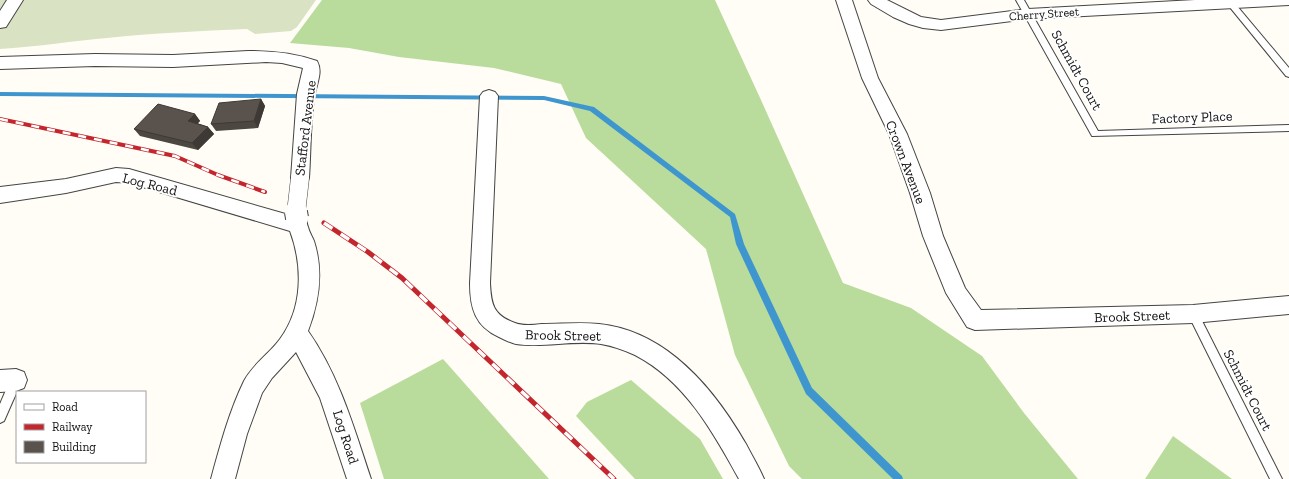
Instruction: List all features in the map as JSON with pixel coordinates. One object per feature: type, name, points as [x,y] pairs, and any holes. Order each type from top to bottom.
[{"type":"street","points":[[0,24],[15,0]]},
{"type":"street","name":"Crown Avenue","points":[[844,0],[870,78],[898,134],[920,193],[933,236],[957,293],[975,320]]},
{"type":"street","name":"Cherry Street","points":[[876,0],[909,18],[931,25],[960,23],[1028,14],[1229,2],[1289,0]]},
{"type":"street","name":"Stafford Avenue","points":[[0,63],[110,60],[181,61],[262,57],[289,58],[303,61],[311,65],[312,71],[306,94],[300,178],[296,208],[297,221],[304,242],[309,268],[310,292],[304,314],[296,333],[287,347],[264,371],[253,387],[235,434],[223,479]]},
{"type":"street","name":"Brook Street","points":[[489,96],[480,283],[480,297],[486,316],[504,329],[516,334],[602,334],[622,340],[652,355],[671,368],[704,401],[752,479]]},
{"type":"street","name":"Log Road","points":[[0,195],[66,186],[116,175],[129,176],[236,208],[297,221]]},
{"type":"street","name":"Brook Street","points":[[975,320],[1193,314],[1289,305]]},
{"type":"street","name":"Log Road","points":[[296,333],[308,350],[331,395],[360,479]]},
{"type":"lane","name":"Schmidt Court","points":[[1020,0],[1095,134]]},
{"type":"lane","points":[[1229,2],[1289,74]]},
{"type":"lane","name":"Factory Place","points":[[1095,134],[1289,128]]},
{"type":"lane","name":"Schmidt Court","points":[[1193,314],[1276,479]]},
{"type":"lane","points":[[0,417],[8,380]]},
{"type":"green space","points":[[0,0],[316,0],[297,27],[291,31],[255,34],[247,29],[177,32],[0,49]]},
{"type":"green space","points":[[322,0],[715,0],[843,283],[911,308],[982,356],[1024,413],[1078,479],[802,479],[789,466],[735,355],[706,249],[586,138],[561,84],[494,68],[399,57],[349,48],[290,43]]},
{"type":"green space","points":[[443,359],[549,479],[384,479],[360,403]]},
{"type":"green space","points":[[631,380],[700,439],[723,479],[635,479],[576,416],[587,402]]},
{"type":"green space","points":[[1173,436],[1232,479],[1145,479]]},
{"type":"building","points":[[261,99],[254,121],[211,124],[219,103]]},
{"type":"building","points":[[158,104],[195,114],[188,121],[208,127],[192,143],[134,129]]},
{"type":"waterway","points":[[0,94],[544,98],[592,109],[733,216],[740,244],[809,391],[899,479]]},
{"type":"railway","points":[[0,119],[175,156],[218,175],[265,192]]},
{"type":"railway","points":[[324,223],[368,252],[402,278],[614,479]]}]
